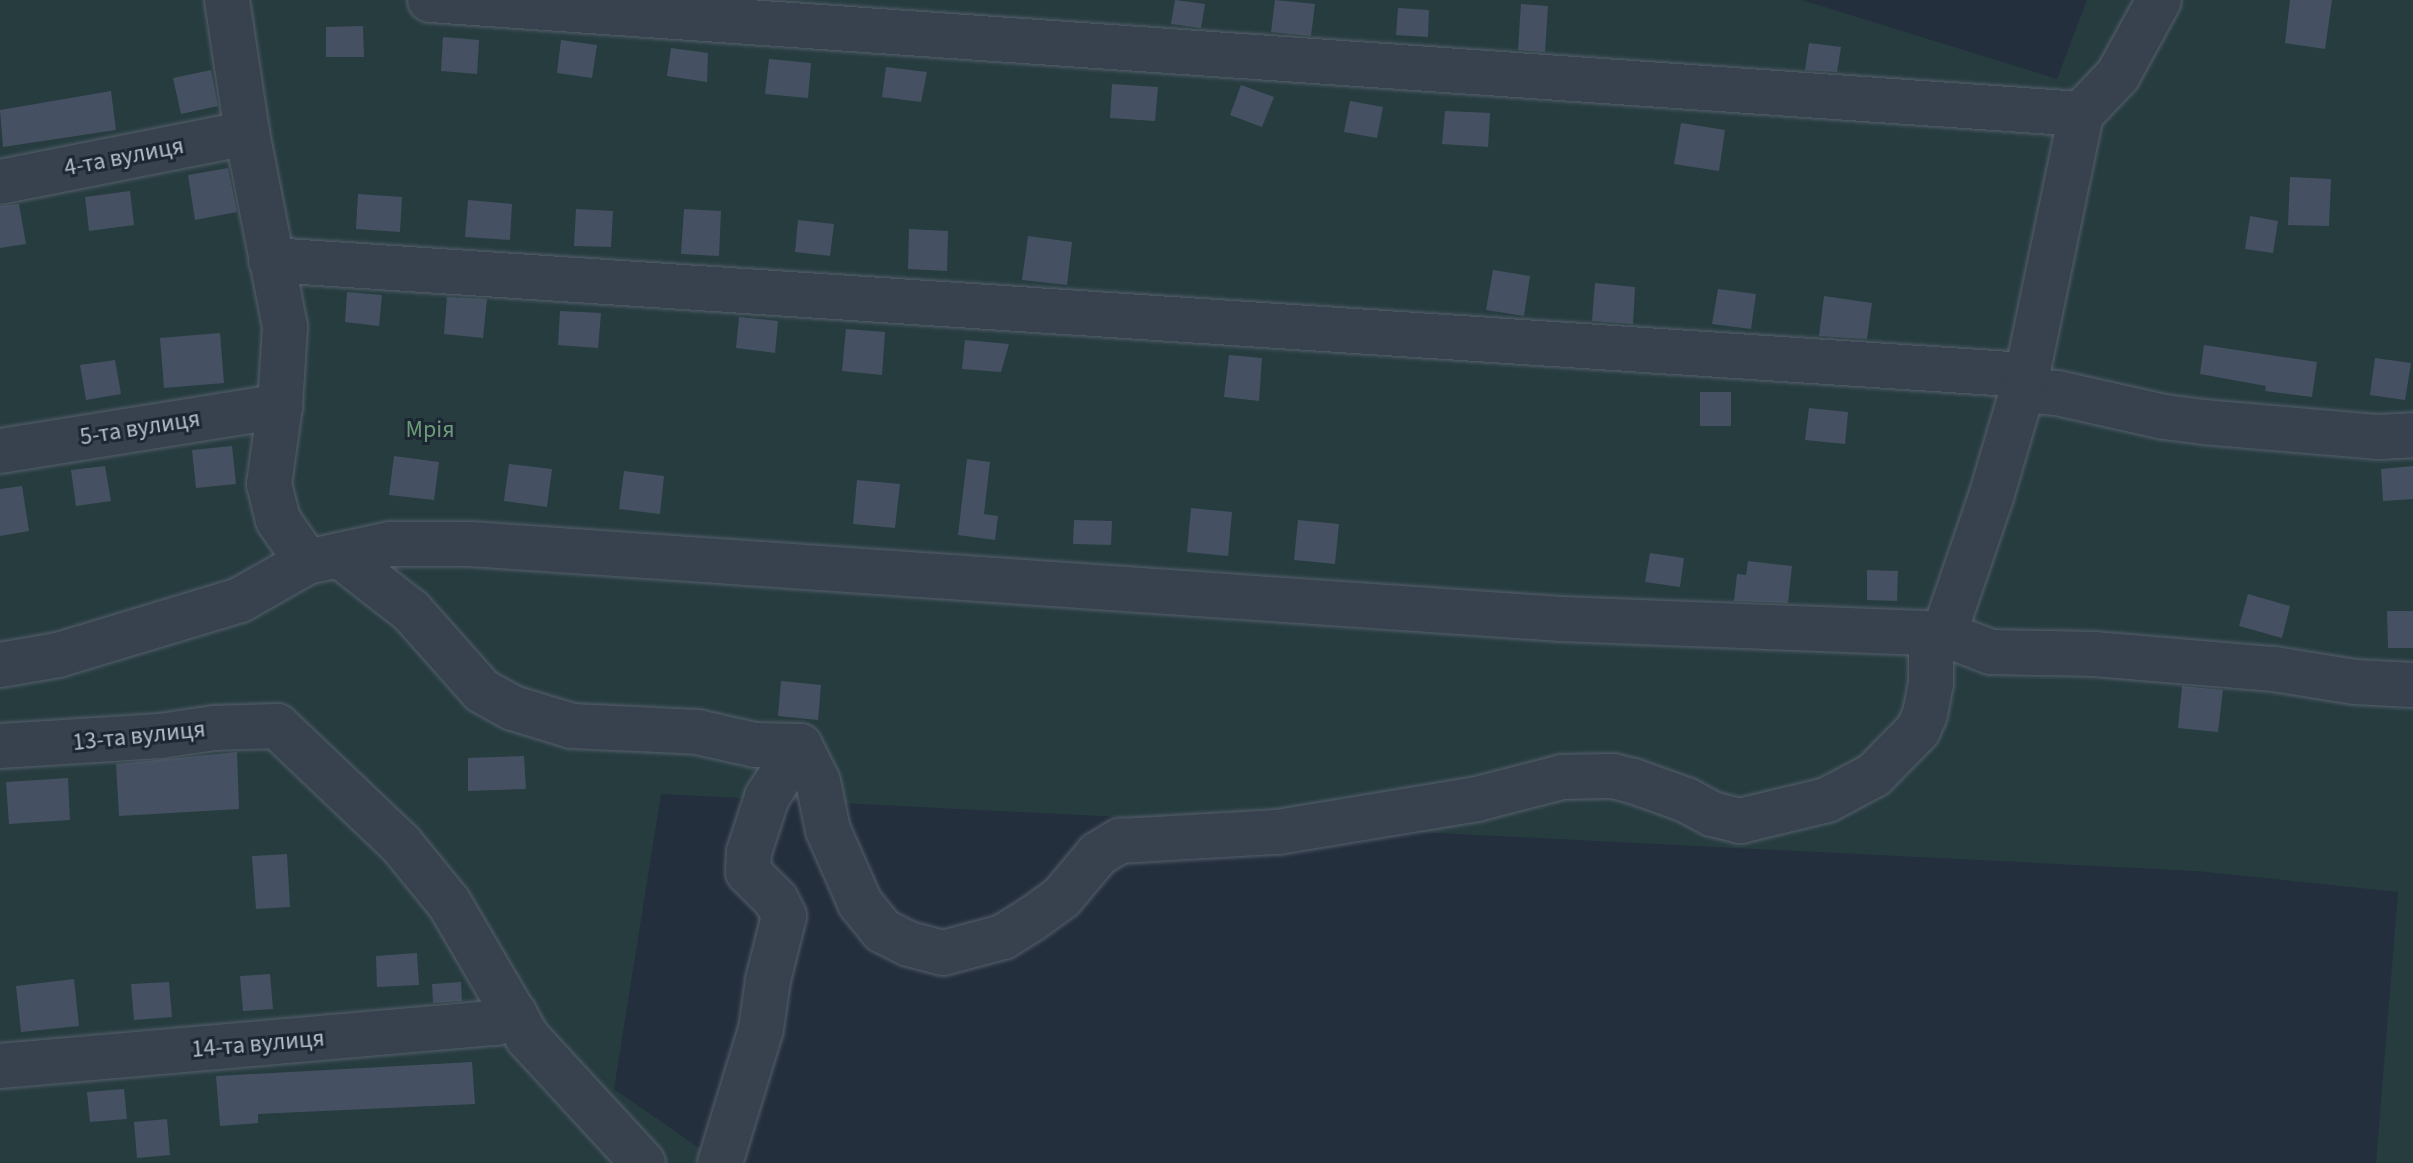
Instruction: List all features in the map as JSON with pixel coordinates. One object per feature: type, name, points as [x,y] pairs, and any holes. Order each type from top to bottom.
[{"type":"street","points":[[227,0],[247,133],[285,327],[280,406],[269,484],[278,520],[323,559],[411,611],[482,691],[513,708],[572,726],[697,732],[755,745],[800,746]]},
{"type":"street","points":[[430,0],[2081,114]]},
{"type":"street","points":[[800,746],[818,782],[828,830],[860,903],[883,931],[909,944],[943,953],[1003,937],[1032,919],[1062,897],[1098,854],[1120,841],[1278,832],[1477,799],[1562,777],[1613,776],[1686,800],[1712,814],[1740,821],[1827,800],[1874,775],[1918,730],[1931,683],[1931,653],[1944,634],[1991,497],[2024,382],[2081,114],[2118,75],[2159,0]]},
{"type":"street","name":"4-та вулиця","points":[[0,182],[247,133]]},
{"type":"street","points":[[271,260],[2024,382],[2057,393],[2164,417],[2379,437],[2413,435]]},
{"type":"street","name":"5-та вулиця","points":[[0,451],[280,406]]},
{"type":"street","points":[[0,665],[58,655],[240,600],[323,559],[390,544],[470,544],[1561,619],[1944,634],[1991,652],[2094,654],[2274,669],[2355,682],[2413,685]]},
{"type":"street","name":"13-та вулиця","points":[[0,746],[160,736],[214,728],[277,726],[400,843],[449,903],[515,1015]]},
{"type":"street","points":[[720,1163],[761,1029],[768,980],[784,916],[776,900],[748,872],[749,852],[767,797],[800,746]]},
{"type":"street","points":[[515,1015],[528,1038],[643,1163]]},
{"type":"street","name":"14-та вулиця","points":[[0,1066],[496,1023],[515,1015]]},
{"type":"green space","name":"Мрія","points":[[0,0],[1802,0],[2057,79],[2087,0],[2413,0],[2413,1163],[2376,1163],[2398,892],[2196,871],[661,794],[614,1089],[721,1163],[0,1163]]},
{"type":"building","points":[[1175,0],[1205,4],[1201,28],[1171,24]]},
{"type":"building","points":[[1275,0],[1315,4],[1311,36],[1271,32]]},
{"type":"building","points":[[2290,0],[2332,0],[2325,49],[2285,43]]},
{"type":"building","points":[[1521,4],[1548,6],[1545,52],[1518,50]]},
{"type":"building","points":[[1398,8],[1429,10],[1428,37],[1396,35]]},
{"type":"building","points":[[363,26],[364,57],[326,57],[326,27]]},
{"type":"building","points":[[443,37],[479,40],[477,74],[441,71]]},
{"type":"building","points":[[561,40],[597,45],[592,78],[557,73]]},
{"type":"building","points":[[1809,43],[1841,47],[1837,72],[1805,70]]},
{"type":"building","points":[[671,48],[708,53],[707,82],[667,76]]},
{"type":"building","points":[[769,59],[811,63],[808,98],[765,94]]},
{"type":"building","points":[[886,67],[927,72],[921,102],[882,97]]},
{"type":"building","points":[[211,70],[218,106],[181,114],[173,78]]},
{"type":"building","points":[[1112,84],[1158,87],[1155,121],[1110,118]]},
{"type":"building","points":[[1241,85],[1274,97],[1262,127],[1230,115]]},
{"type":"building","points":[[111,91],[116,130],[3,147],[0,110]]},
{"type":"building","points":[[1350,101],[1383,107],[1377,138],[1344,132]]},
{"type":"building","points":[[1445,111],[1490,113],[1488,147],[1442,144]]},
{"type":"building","points":[[1681,123],[1725,130],[1719,171],[1674,164]]},
{"type":"building","points":[[228,168],[237,212],[195,220],[188,175]]},
{"type":"building","points":[[2290,177],[2331,179],[2329,226],[2288,225]]},
{"type":"building","points":[[130,191],[134,225],[89,231],[85,197]]},
{"type":"building","points":[[358,194],[402,197],[400,232],[356,229]]},
{"type":"building","points":[[468,200],[512,204],[510,240],[465,237]]},
{"type":"building","points":[[19,204],[26,244],[0,248],[0,206]]},
{"type":"building","points":[[576,209],[613,211],[611,247],[574,246]]},
{"type":"building","points":[[684,209],[721,211],[719,256],[681,254]]},
{"type":"building","points":[[2250,216],[2278,221],[2273,253],[2245,249]]},
{"type":"building","points":[[798,220],[834,224],[830,256],[795,252]]},
{"type":"building","points":[[909,229],[948,231],[947,271],[908,269]]},
{"type":"building","points":[[1028,236],[1072,242],[1067,285],[1022,280]]},
{"type":"building","points":[[1493,270],[1530,276],[1524,316],[1486,310]]},
{"type":"building","points":[[1595,283],[1635,287],[1633,324],[1592,321]]},
{"type":"building","points":[[1718,289],[1756,294],[1751,329],[1712,324]]},
{"type":"building","points":[[347,292],[382,295],[379,326],[345,322]]},
{"type":"building","points":[[1824,296],[1872,303],[1867,339],[1819,336]]},
{"type":"building","points":[[447,297],[487,299],[483,338],[444,334]]},
{"type":"building","points":[[560,311],[601,313],[598,348],[558,345]]},
{"type":"building","points":[[739,317],[778,321],[775,353],[736,348]]},
{"type":"building","points":[[846,329],[885,332],[882,375],[842,371]]},
{"type":"building","points":[[220,333],[224,383],[164,388],[160,338]]},
{"type":"building","points":[[965,340],[1009,344],[1001,372],[962,369]]},
{"type":"building","points":[[2204,345],[2317,362],[2312,397],[2265,391],[2266,386],[2200,374]]},
{"type":"building","points":[[1229,355],[1262,358],[1259,401],[1224,397]]},
{"type":"building","points":[[2375,358],[2411,363],[2405,400],[2370,395]]},
{"type":"building","points":[[115,360],[121,394],[86,400],[80,365]]},
{"type":"building","points":[[1700,392],[1731,392],[1731,426],[1700,426]]},
{"type":"building","points":[[1809,408],[1848,412],[1845,444],[1805,440]]},
{"type":"building","points":[[232,446],[236,484],[196,488],[192,450]]},
{"type":"building","points":[[394,456],[439,462],[434,500],[389,495]]},
{"type":"building","points":[[967,459],[990,462],[984,514],[998,516],[995,540],[958,535]]},
{"type":"building","points":[[509,464],[552,469],[547,507],[504,501]]},
{"type":"building","points":[[105,466],[111,501],[76,506],[71,470]]},
{"type":"building","points":[[2413,466],[2413,499],[2383,501],[2381,469]]},
{"type":"building","points":[[624,471],[664,476],[660,514],[619,509]]},
{"type":"building","points":[[857,480],[900,484],[895,528],[853,524]]},
{"type":"building","points":[[22,486],[29,531],[0,536],[0,489]]},
{"type":"building","points":[[1191,508],[1232,512],[1228,556],[1187,552]]},
{"type":"building","points":[[1074,520],[1112,521],[1111,545],[1073,544]]},
{"type":"building","points":[[1298,520],[1339,524],[1335,564],[1294,560]]},
{"type":"building","points":[[1650,553],[1684,558],[1680,587],[1645,582]]},
{"type":"building","points":[[1748,561],[1792,566],[1788,603],[1734,601],[1737,574],[1746,575]]},
{"type":"building","points":[[1867,570],[1898,571],[1897,601],[1867,600]]},
{"type":"building","points":[[2248,594],[2290,606],[2282,638],[2239,626]]},
{"type":"building","points":[[2387,611],[2413,611],[2413,648],[2388,648]]},
{"type":"building","points":[[781,681],[821,685],[818,720],[778,716]]},
{"type":"building","points":[[2182,686],[2223,690],[2218,732],[2178,728]]},
{"type":"building","points":[[237,752],[239,809],[119,816],[116,764]]},
{"type":"building","points":[[524,756],[526,789],[468,791],[468,758]]},
{"type":"building","points":[[68,778],[70,820],[9,824],[6,782]]},
{"type":"building","points":[[287,854],[290,907],[256,909],[252,856]]},
{"type":"building","points":[[417,953],[419,985],[377,987],[376,956]]},
{"type":"building","points":[[270,974],[273,1009],[243,1011],[240,976]]},
{"type":"building","points":[[74,979],[79,1026],[21,1032],[16,986]]},
{"type":"building","points":[[169,982],[172,1017],[134,1020],[131,984]]},
{"type":"building","points":[[461,982],[462,1001],[433,1003],[432,984]]},
{"type":"building","points":[[472,1062],[475,1104],[258,1114],[258,1123],[220,1126],[216,1076]]},
{"type":"building","points":[[124,1089],[127,1119],[90,1122],[87,1092]]},
{"type":"building","points":[[167,1119],[170,1155],[137,1158],[134,1122]]}]
